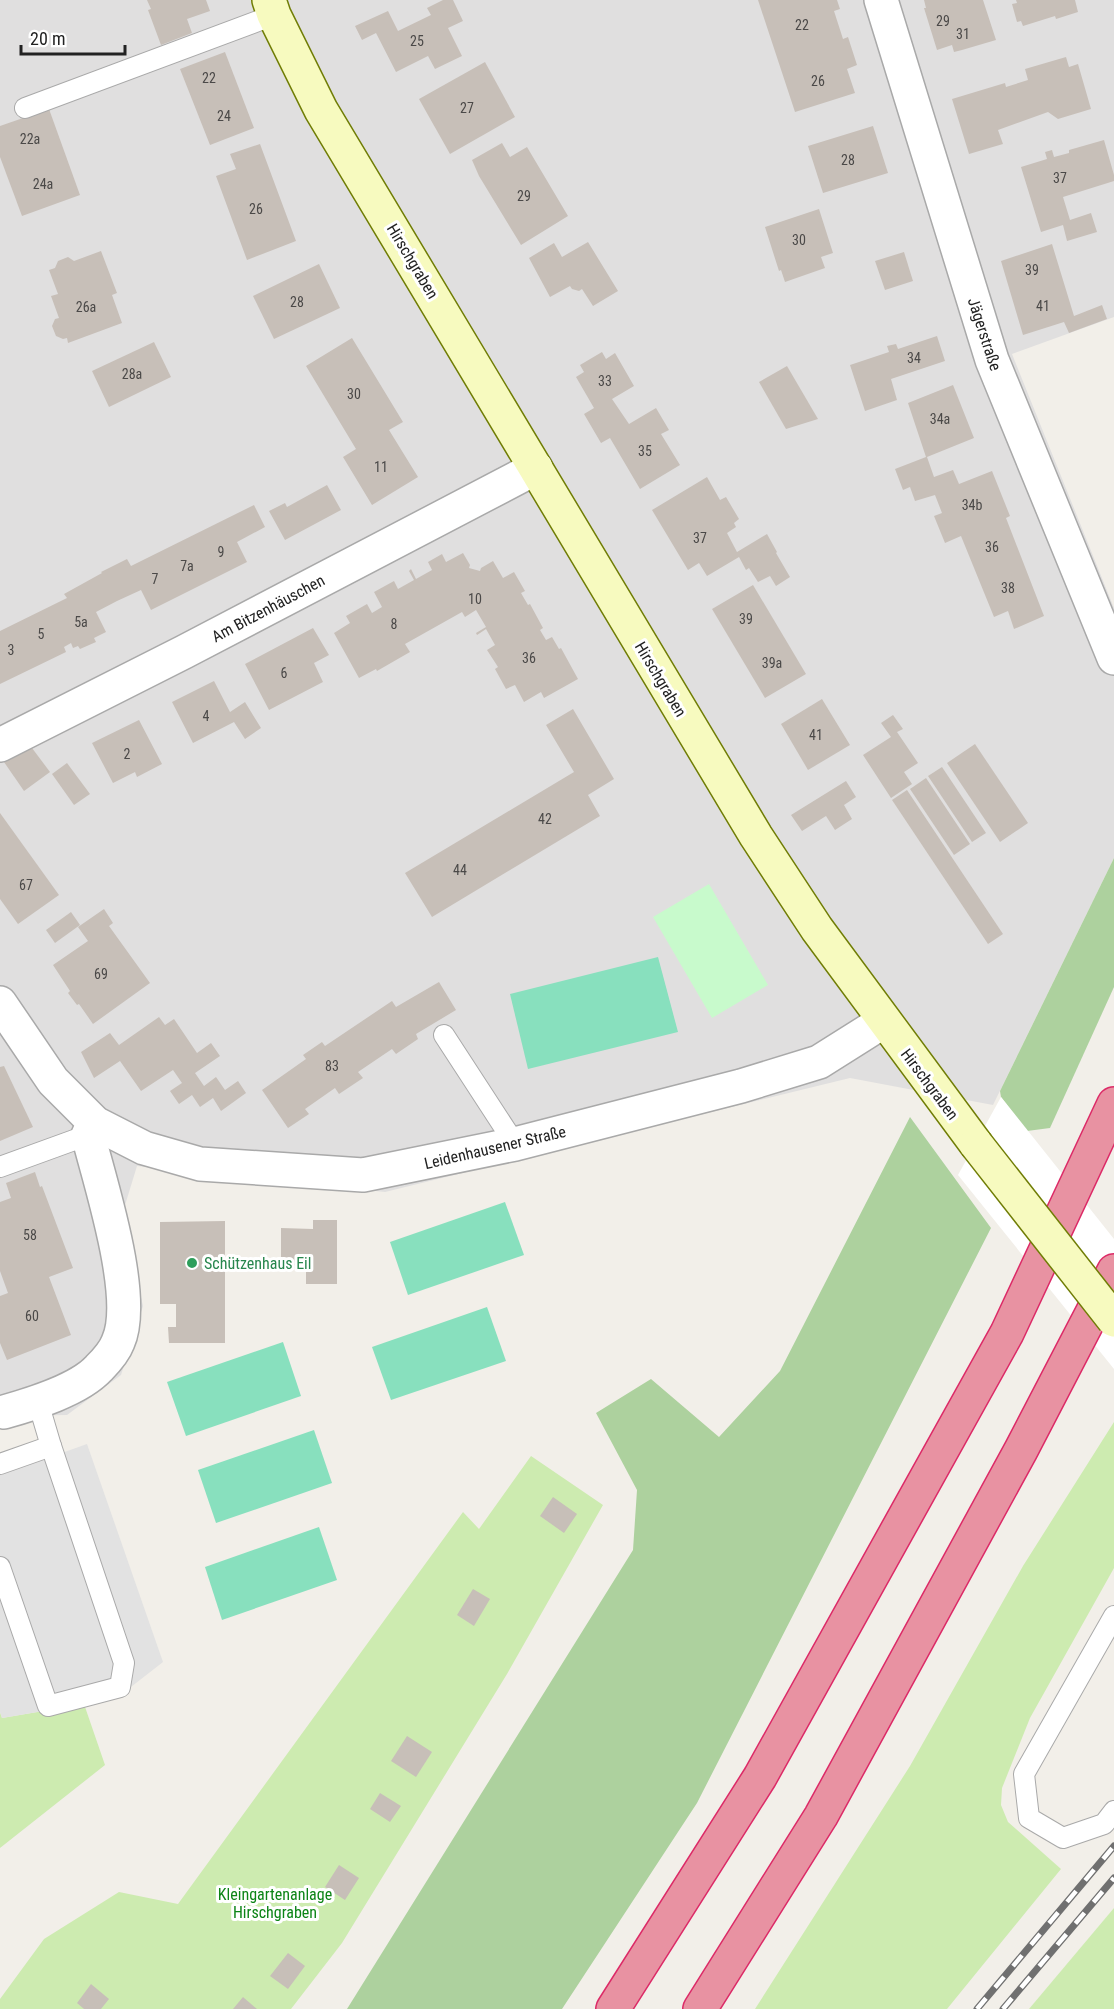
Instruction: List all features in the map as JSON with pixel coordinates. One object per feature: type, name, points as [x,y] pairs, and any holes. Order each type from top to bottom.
[{"type":"highway","points":[[613,2009],[760,1777],[1007,1333],[1114,1104]]},
{"type":"highway","points":[[700,2009],[821,1816],[1021,1449],[1114,1271]]},
{"type":"highway","points":[[1021,1449],[1114,1320]]},
{"type":"street","name":"Jägerstraße","points":[[881,0],[992,360],[1114,658]]},
{"type":"street","name":"Hirschgraben","points":[[271,8],[321,110],[756,836],[817,930],[884,1022],[975,1144],[1114,1320]]},
{"type":"street","name":"Am Bitzenhäuschen","points":[[0,746],[536,468]]},
{"type":"street","name":"Leidenhausener Straße","points":[[0,1003],[53,1081],[92,1129],[144,1148],[200,1164],[363,1175],[515,1144],[741,1086],[819,1062],[884,1022]]},
{"type":"street","points":[[4,1412],[38,1402],[74,1386],[98,1369],[118,1342],[123,1318],[122,1270],[92,1129]]},
{"type":"lane","points":[[24,108],[271,8]]},
{"type":"lane","points":[[444,1035],[515,1144]]},
{"type":"lane","points":[[0,1167],[92,1129]]},
{"type":"lane","points":[[0,1567],[48,1706],[120,1687],[124,1663],[38,1402]]},
{"type":"lane","points":[[0,1464],[51,1446]]},
{"type":"lane","points":[[1114,1616],[1024,1774],[1029,1818],[1063,1838],[1104,1824],[1114,1811]]},
{"type":"shaded area","points":[[0,0],[1114,0],[1114,317],[1012,354],[1114,608],[1114,858],[993,1105],[850,1078],[385,1192],[137,1166],[122,1215],[143,1306],[121,1375],[67,1415],[0,1416]]},
{"type":"shaded area","points":[[87,1444],[163,1662],[127,1690],[85,1704],[2,1718],[0,1712],[0,1475]]},
{"type":"green space","points":[[1114,858],[1114,987],[1050,1128],[1027,1131],[1001,1097],[1000,1091]]},
{"type":"green space","points":[[709,884],[768,985],[712,1018],[653,917]]},
{"type":"green space","points":[[658,957],[678,1032],[528,1069],[510,994]]},
{"type":"green space","points":[[910,1117],[991,1228],[697,1803],[562,2009],[347,2009],[633,1550],[637,1490],[596,1413],[651,1379],[719,1437],[780,1371]]},
{"type":"green space","points":[[505,1202],[524,1255],[408,1295],[390,1242]]},
{"type":"green space","points":[[487,1307],[506,1361],[391,1400],[372,1347]]},
{"type":"green space","points":[[283,1342],[301,1396],[186,1436],[167,1382]]},
{"type":"green space","points":[[1114,1422],[1114,1568],[1030,1718],[1002,1788],[1001,1805],[1008,1822],[1061,1869],[947,2009],[755,2009],[910,1766],[1023,1566]]},
{"type":"green space","points":[[314,1430],[332,1483],[216,1523],[198,1470]]},
{"type":"green space","name":"Kleingartenanlage Hirschgraben","points":[[531,1456],[603,1505],[507,1674],[342,1943],[291,2009],[0,2009],[0,1999],[44,1939],[119,1892],[178,1904],[463,1512],[479,1529]]},
{"type":"green space","points":[[319,1527],[337,1580],[222,1620],[205,1567]]},
{"type":"green space","points":[[84,1704],[105,1765],[0,1848],[0,1712],[2,1718]]},
{"type":"green space","points":[[1114,1908],[1114,2009],[1029,2009]]},
{"type":"pier","points":[[1001,1097],[1114,1239],[1114,1369],[958,1175]]},
{"type":"building","points":[[147,0],[206,0],[210,11],[187,19],[192,33],[161,45],[148,10],[151,9]]},
{"type":"building","points":[[443,0],[453,0],[463,21],[448,28],[462,56],[435,69],[428,56],[396,72],[376,33],[362,40],[355,26],[388,11],[398,31],[431,15],[427,8]]},
{"type":"building","points":[[758,0],[837,0],[840,9],[834,11],[843,39],[848,37],[857,65],[847,69],[855,93],[795,112]]},
{"type":"building","points":[[924,0],[983,0],[996,40],[954,52],[952,45],[937,50],[924,8],[926,8]]},
{"type":"building","points":[[1016,0],[1075,0],[1078,12],[1023,26],[1021,21],[1017,22],[1012,4],[1017,3]]},
{"type":"building","points":[[225,52],[254,128],[210,145],[180,69]]},
{"type":"building","points":[[1066,57],[1069,67],[1078,64],[1091,109],[1058,119],[1048,112],[998,130],[1003,144],[969,154],[952,99],[1005,83],[1006,87],[1028,80],[1025,69]]},
{"type":"building","points":[[485,62],[515,117],[450,154],[419,99]]},
{"type":"building","points":[[49,109],[80,195],[22,216],[0,157],[0,126]]},
{"type":"building","points":[[873,126],[888,173],[823,193],[808,146]]},
{"type":"building","points":[[1104,140],[1114,181],[1063,197],[1070,220],[1091,213],[1097,232],[1067,241],[1063,225],[1041,232],[1021,167],[1047,159],[1045,152],[1052,150],[1054,157]]},
{"type":"building","points":[[502,143],[510,157],[527,147],[568,216],[521,245],[479,176],[472,160]]},
{"type":"building","points":[[260,144],[296,241],[247,260],[216,176],[236,169],[230,154]]},
{"type":"building","points":[[819,209],[833,253],[821,257],[825,268],[785,282],[781,270],[779,271],[765,227]]},
{"type":"building","points":[[588,242],[618,291],[593,306],[582,289],[579,291],[570,286],[550,297],[529,258],[554,243],[562,257]]},
{"type":"building","points":[[1052,244],[1074,316],[1102,305],[1107,319],[1069,333],[1064,322],[1023,335],[1001,261]]},
{"type":"building","points":[[101,251],[117,293],[112,295],[122,323],[68,343],[67,338],[56,336],[52,326],[55,319],[59,318],[51,296],[58,294],[49,270],[55,268],[58,261],[68,257],[74,261]]},
{"type":"building","points":[[904,252],[913,281],[885,290],[875,261]]},
{"type":"building","points":[[319,264],[340,308],[274,339],[253,296]]},
{"type":"building","points":[[937,336],[945,361],[891,379],[897,400],[865,411],[850,365],[889,352],[887,346],[896,344],[898,349]]},
{"type":"building","points":[[352,338],[403,422],[389,430],[418,477],[372,505],[343,457],[356,449],[306,366]]},
{"type":"building","points":[[154,342],[171,377],[109,407],[92,371]]},
{"type":"building","points":[[602,352],[606,359],[615,353],[634,386],[612,399],[629,424],[656,408],[669,430],[661,434],[680,465],[640,489],[610,438],[601,443],[584,414],[594,408],[576,377],[584,372],[580,365]]},
{"type":"building","points":[[787,366],[818,419],[786,429],[759,382]]},
{"type":"building","points":[[953,385],[974,438],[927,457],[934,477],[953,470],[959,484],[992,471],[1010,516],[1006,518],[1044,616],[1014,629],[1008,611],[994,617],[961,536],[945,543],[934,516],[942,513],[935,495],[915,501],[910,487],[903,490],[895,469],[926,457],[908,403]]},
{"type":"building","points":[[707,477],[720,500],[726,497],[739,519],[734,523],[736,527],[727,533],[737,552],[767,534],[790,577],[776,586],[770,576],[758,582],[749,568],[746,570],[739,557],[707,576],[699,563],[688,570],[652,510]]},
{"type":"building","points":[[327,485],[341,510],[285,540],[269,511],[285,503],[287,507]]},
{"type":"building","points":[[254,505],[265,527],[237,542],[247,562],[151,610],[141,590],[117,601],[96,612],[106,632],[94,638],[96,642],[80,649],[78,646],[73,648],[71,643],[64,647],[66,652],[0,684],[0,631],[67,598],[64,594],[127,559],[131,566]]},
{"type":"building","points":[[463,553],[470,565],[469,568],[480,571],[493,561],[503,578],[514,572],[525,591],[521,593],[543,628],[540,630],[546,640],[552,637],[559,649],[561,648],[578,679],[544,698],[541,692],[524,702],[515,685],[506,689],[495,669],[498,667],[487,650],[495,645],[486,629],[477,635],[476,633],[486,627],[476,610],[465,617],[462,612],[405,644],[410,652],[377,671],[376,669],[359,678],[334,633],[350,623],[346,616],[367,604],[372,613],[382,607],[374,592],[394,581],[398,589],[414,580],[409,571],[411,569],[416,579],[432,570],[428,562],[442,554],[446,562]]},
{"type":"building","points":[[753,585],[806,674],[765,698],[712,609]]},
{"type":"building","points":[[313,628],[329,655],[314,663],[323,682],[269,710],[245,664]]},
{"type":"building","points":[[214,681],[230,712],[245,702],[261,728],[245,739],[234,722],[193,743],[172,702]]},
{"type":"building","points":[[822,699],[850,745],[808,770],[781,724]]},
{"type":"building","points":[[573,709],[614,779],[588,795],[600,816],[432,917],[405,873],[574,772],[546,725]]},
{"type":"building","points":[[893,715],[903,729],[897,732],[918,763],[904,772],[912,784],[891,798],[863,755],[891,737],[881,723]]},
{"type":"building","points":[[139,720],[162,764],[137,777],[135,772],[113,783],[92,743]]},
{"type":"building","points":[[975,744],[1028,823],[1000,842],[947,763]]},
{"type":"building","points":[[32,748],[50,772],[24,791],[4,762]]},
{"type":"building","points":[[67,763],[90,794],[74,805],[52,774]]},
{"type":"building","points":[[942,767],[986,833],[972,842],[928,776]]},
{"type":"building","points":[[926,778],[970,844],[954,855],[910,789]]},
{"type":"building","points":[[846,781],[856,797],[844,805],[852,819],[835,830],[826,816],[802,831],[791,815]]},
{"type":"building","points":[[907,790],[1003,934],[988,944],[892,800]]},
{"type":"building","points":[[0,813],[59,895],[18,924],[0,899]]},
{"type":"building","points":[[104,909],[113,923],[109,926],[150,983],[93,1024],[68,993],[70,991],[53,965],[88,941],[78,927]]},
{"type":"building","points":[[71,912],[80,925],[55,943],[46,930]]},
{"type":"building","points":[[439,982],[456,1010],[416,1034],[418,1039],[396,1054],[392,1049],[358,1072],[363,1078],[339,1094],[335,1088],[305,1109],[309,1114],[288,1128],[262,1090],[306,1059],[303,1055],[322,1042],[325,1046],[392,1001],[396,1007]]},
{"type":"building","points":[[159,1017],[165,1025],[174,1019],[197,1053],[211,1043],[220,1056],[195,1073],[204,1086],[216,1077],[225,1090],[238,1081],[246,1093],[221,1111],[213,1098],[200,1107],[192,1095],[179,1104],[170,1091],[182,1083],[173,1070],[141,1091],[120,1061],[94,1078],[81,1052],[110,1033],[119,1045]]},
{"type":"building","points":[[4,1066],[33,1127],[0,1141],[0,1067]]},
{"type":"building","points":[[35,1172],[73,1268],[49,1277],[71,1335],[7,1360],[0,1343],[0,1296],[8,1293],[0,1271],[0,1202],[11,1198],[6,1183]]},
{"type":"building","points":[[313,1220],[337,1220],[337,1284],[306,1284],[306,1268],[281,1268],[281,1228],[313,1229]]},
{"type":"building","name":"Schützenhaus Eil","points":[[225,1221],[225,1343],[169,1343],[168,1327],[176,1327],[176,1304],[160,1304],[160,1222]]},
{"type":"building","points":[[553,1497],[577,1514],[564,1533],[540,1516]]},
{"type":"building","points":[[473,1589],[490,1599],[474,1626],[457,1615]]},
{"type":"building","points":[[407,1736],[432,1752],[416,1777],[391,1761]]},
{"type":"building","points":[[380,1793],[401,1806],[390,1822],[370,1809]]},
{"type":"building","points":[[339,1865],[359,1878],[345,1900],[325,1887]]},
{"type":"building","points":[[288,1953],[305,1966],[288,1989],[270,1976]]},
{"type":"building","points":[[91,1984],[109,1999],[101,2009],[84,2009],[77,2003]]},
{"type":"building","points":[[243,1997],[257,2009],[233,2009]]},
{"type":"railway","points":[[977,2009],[1114,1846]]},
{"type":"railway","points":[[1003,2009],[1114,1878]]},
{"type":"place","name":"Schützenhaus Eil","points":[[192,1263]]}]
